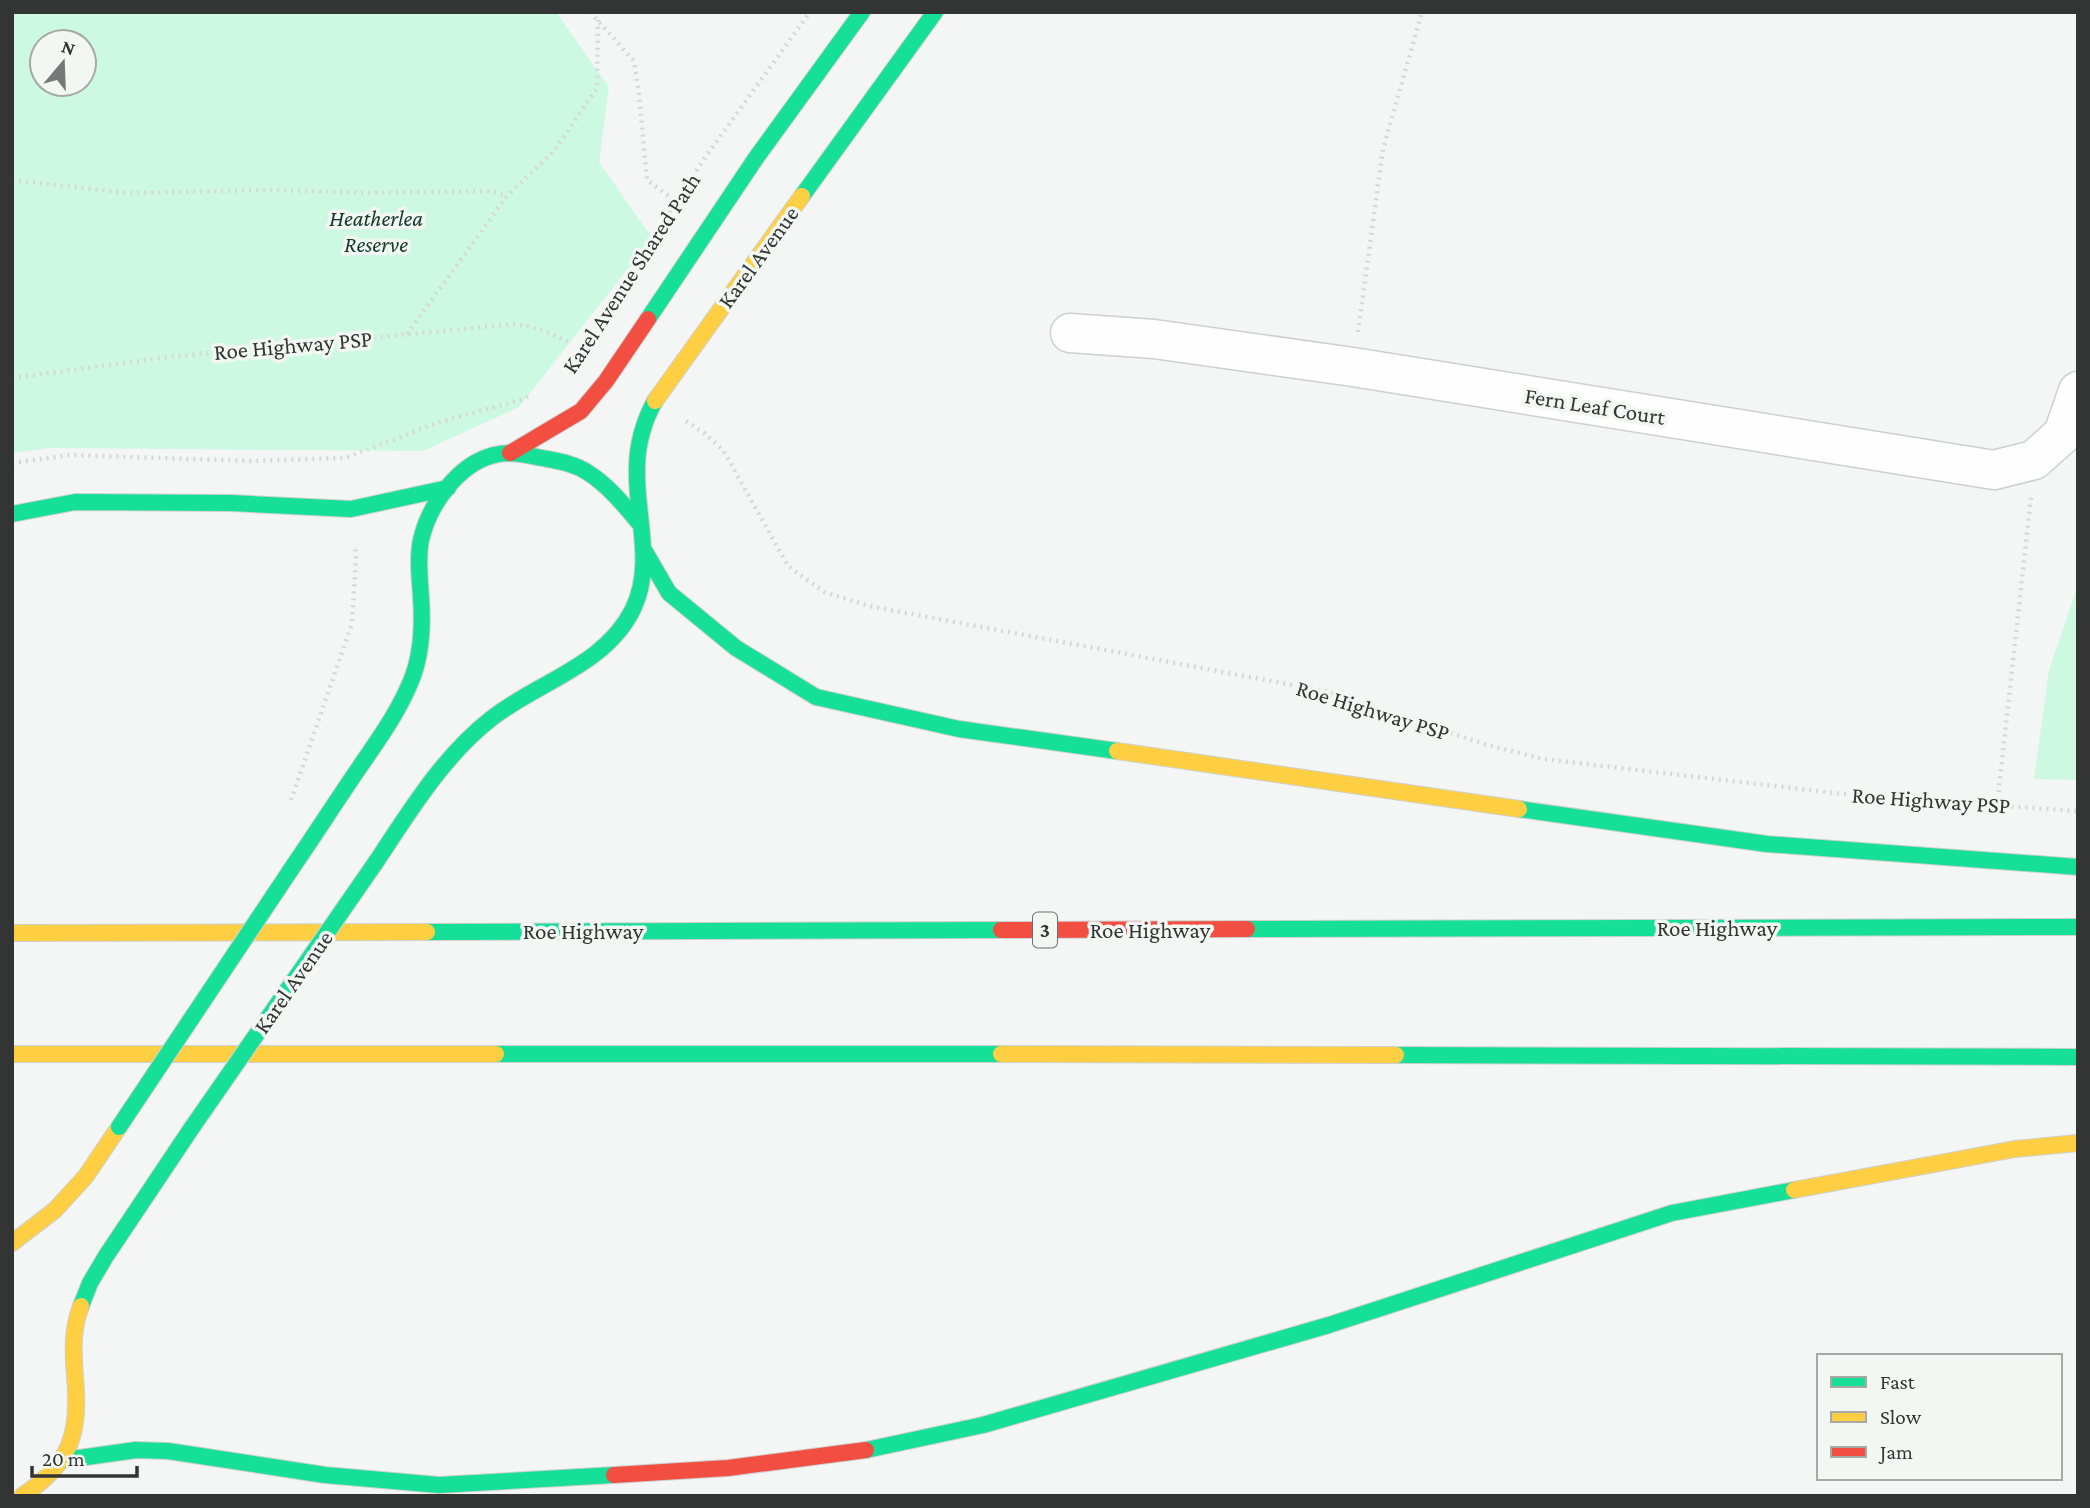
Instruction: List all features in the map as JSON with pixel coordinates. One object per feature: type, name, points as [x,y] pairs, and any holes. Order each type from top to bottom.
[{"type":"main road","points":[[510,453],[580,411],[606,381],[756,158],[862,12]]},
{"type":"main road","name":"Karel Avenue","points":[[65,1460],[77,1414],[73,1356],[75,1326],[84,1297],[100,1263],[415,802],[451,756],[492,718],[601,651],[625,624],[637,602],[642,580],[644,550],[637,464],[649,413],[666,384],[935,12]]},
{"type":"main road","points":[[12,1243],[55,1210],[86,1175],[391,720],[406,694],[418,664],[421,594],[418,561],[422,535],[448,488],[473,465],[493,456],[510,453],[559,460],[585,471],[615,495],[640,524]]},
{"type":"main road","points":[[12,514],[75,502],[231,503],[351,509],[448,488]]},
{"type":"main road","points":[[644,550],[669,593],[736,648],[816,697],[959,729],[1767,845],[2078,867]]},
{"type":"main road","name":"Roe Highway","points":[[12,933],[2078,927]]},
{"type":"main road","points":[[12,1054],[1107,1054],[2078,1058]]},
{"type":"main road","points":[[22,1496],[46,1479],[65,1460],[136,1450],[168,1451],[325,1475],[439,1485],[728,1468],[851,1453],[983,1425],[1329,1325],[1672,1213],[2015,1149],[2078,1143]]},
{"type":"street","name":"Fern Leaf Court","points":[[1070,333],[1154,339],[1353,368],[1994,470],[2034,460],[2063,434],[2078,391]]},
{"type":"path","points":[[590,12],[634,61],[647,180],[677,202]]},
{"type":"path","name":"Karel Avenue Shared Path","points":[[633,269],[704,159],[810,12]]},
{"type":"path","points":[[1360,317],[1383,149],[1422,12]]},
{"type":"path","points":[[407,335],[507,196],[554,151],[597,88],[598,19]]},
{"type":"path","points":[[12,180],[127,193],[490,191],[507,196]]},
{"type":"path","name":"Roe Highway PSP","points":[[12,378],[168,357],[516,324],[542,330],[571,343]]},
{"type":"path","name":"Karel Avenue Shared Path","points":[[12,463],[71,455],[249,461],[345,458],[440,422],[517,401],[539,391]]},
{"type":"path","name":"Roe Highway PSP","points":[[677,414],[723,450],[788,566],[824,592],[869,606],[1325,691],[1484,744],[1542,758],[1869,797],[2078,811]]},
{"type":"path","points":[[288,808],[352,623],[356,556],[345,458]]},
{"type":"path","points":[[1997,806],[2034,460]]},
{"type":"green space","name":"Heatherlea Reserve","points":[[12,12],[556,12],[609,87],[599,162],[652,238],[519,407],[423,451],[49,448],[12,453]]},
{"type":"green space","points":[[2078,585],[2078,780],[2034,779],[2049,670]]},
{"type":"traffic: fast","points":[[648,319],[756,158],[862,12]]},
{"type":"traffic: fast","points":[[802,196],[935,12]]},
{"type":"traffic: fast","points":[[376,862],[428,785],[474,733],[510,705],[589,659],[621,628],[633,609],[643,574],[637,459],[642,433],[655,401]]},
{"type":"traffic: fast","points":[[294,865],[387,726],[411,681],[421,641],[421,540],[438,500],[457,477],[481,460],[500,454],[512,453],[565,463],[595,477],[640,524]]},
{"type":"traffic: fast","points":[[12,514],[75,502],[231,503],[351,509],[448,488]]},
{"type":"traffic: fast","points":[[644,550],[669,593],[736,648],[816,697],[959,729],[1117,751]]},
{"type":"traffic: fast","points":[[1519,809],[1767,844],[2078,867]]},
{"type":"traffic: fast","points":[[191,1129],[376,862]]},
{"type":"traffic: fast","points":[[119,1127],[294,865]]},
{"type":"traffic: fast","points":[[1247,929],[2078,927]]},
{"type":"traffic: fast","points":[[427,932],[1001,930]]},
{"type":"traffic: fast","points":[[496,1054],[1001,1054]]},
{"type":"traffic: fast","points":[[1396,1055],[2078,1057]]},
{"type":"traffic: fast","points":[[81,1306],[90,1283],[106,1256],[191,1129]]},
{"type":"traffic: fast","points":[[866,1450],[983,1425],[1329,1325],[1672,1213],[1794,1190]]},
{"type":"traffic: fast","points":[[65,1460],[136,1450],[168,1451],[325,1475],[439,1485],[614,1475]]},
{"type":"traffic: slow","points":[[655,401],[802,196]]},
{"type":"traffic: slow","points":[[1117,751],[1519,809]]},
{"type":"traffic: slow","points":[[12,933],[427,932]]},
{"type":"traffic: slow","points":[[12,1054],[496,1054]]},
{"type":"traffic: slow","points":[[1001,1054],[1396,1055]]},
{"type":"traffic: slow","points":[[12,1243],[55,1210],[86,1176],[119,1127]]},
{"type":"traffic: slow","points":[[1794,1190],[2015,1149],[2078,1143]]},
{"type":"traffic: slow","points":[[22,1496],[39,1484],[62,1459],[74,1430],[74,1340],[81,1306]]},
{"type":"traffic: jam","points":[[510,453],[581,411],[606,381],[648,319]]},
{"type":"traffic: jam","points":[[1001,930],[1247,929]]},
{"type":"traffic: jam","points":[[614,1475],[728,1468],[866,1450]]}]
